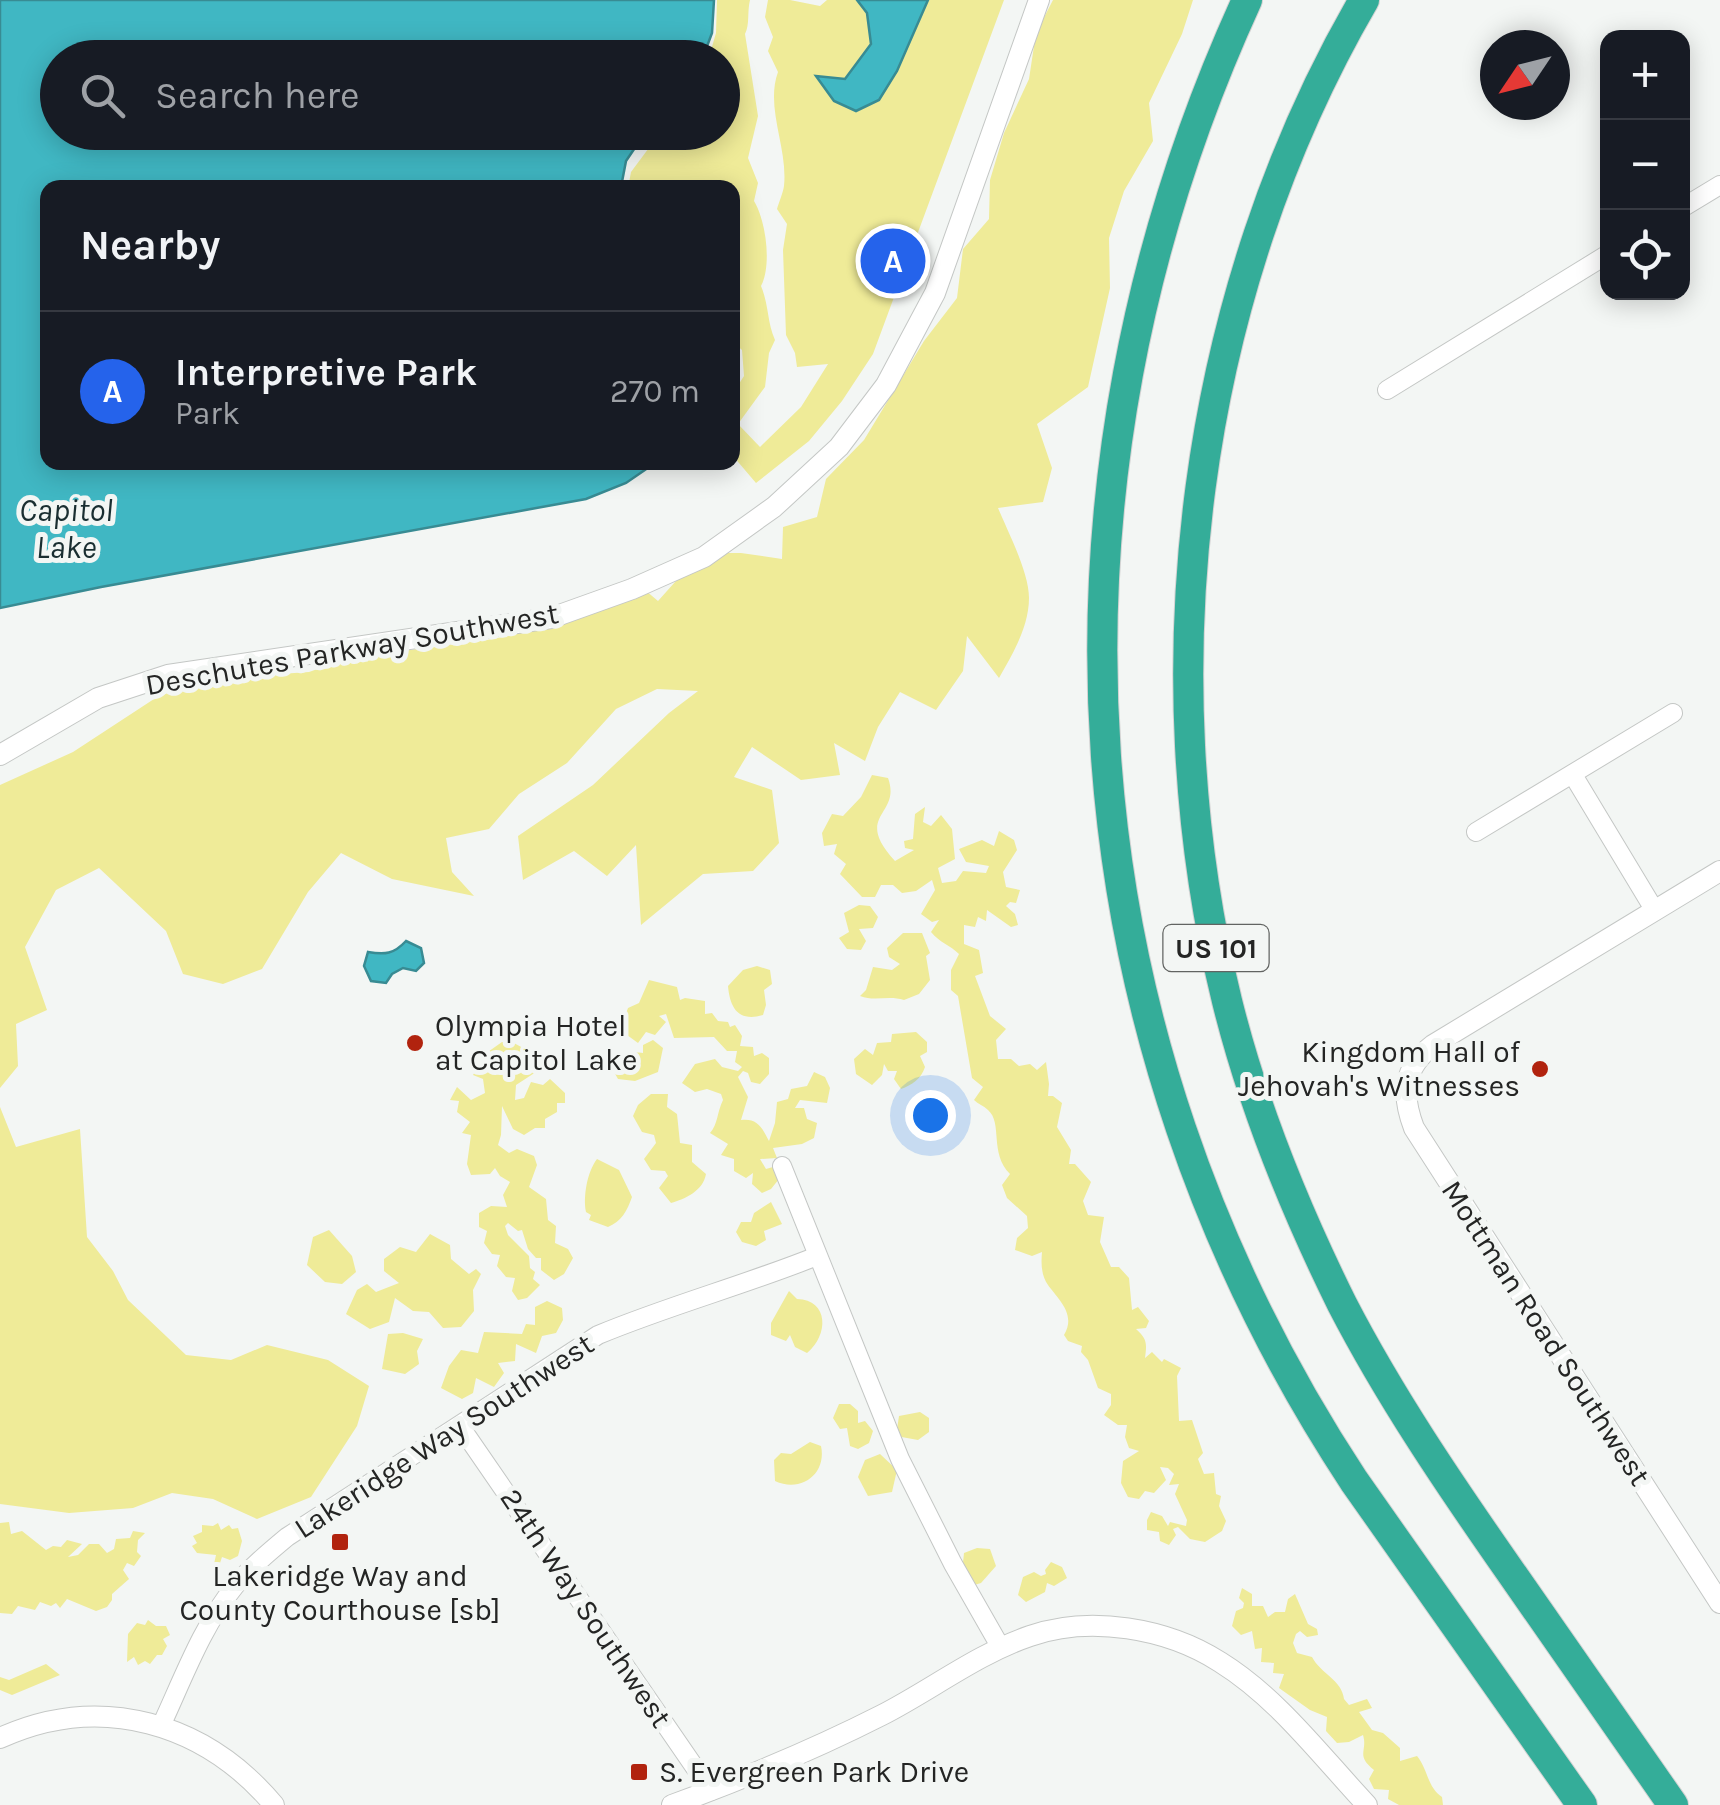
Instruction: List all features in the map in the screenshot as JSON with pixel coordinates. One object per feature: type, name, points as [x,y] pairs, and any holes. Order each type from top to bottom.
[{"type":"highway","name":"US 101","points":[[1247,0],[1168,200],[1125,378],[1113,463],[1103,581],[1102,694],[1111,816],[1126,925],[1170,1097],[1228,1248],[1276,1347],[1354,1481],[1582,1805]]},
{"type":"highway","name":"US 101","points":[[1364,0],[1292,146],[1264,217],[1232,328],[1208,442],[1198,520],[1190,679],[1192,759],[1210,920],[1250,1080],[1283,1172],[1344,1307],[1445,1476],[1673,1805]]},
{"type":"street","name":"Deschutes Parkway Southwest","points":[[0,755],[98,698],[168,675],[552,618],[632,590],[704,557],[774,507],[839,447],[886,385],[934,292],[1040,0]]},
{"type":"street","points":[[1690,203],[1720,185]]},
{"type":"street","points":[[1386,390],[1600,259]]},
{"type":"street","points":[[1476,832],[1673,713]]},
{"type":"street","points":[[1573,774],[1654,911],[1720,871]]},
{"type":"street","name":"Mottman Road Southwest","points":[[1654,911],[1418,1056],[1408,1072],[1405,1090],[1414,1128],[1720,1602]]},
{"type":"street","points":[[782,1166],[900,1459],[1001,1648]]},
{"type":"street","name":"Lakeridge Way Southwest","points":[[161,1726],[190,1660],[233,1589],[256,1562],[330,1507],[598,1336],[816,1256]]},
{"type":"street","name":"24th Way Southwest","points":[[460,1426],[711,1790]]},
{"type":"street","points":[[672,1805],[885,1714],[1001,1648],[1032,1635],[1072,1627],[1108,1626],[1178,1641],[1220,1661],[1273,1704],[1367,1805]]},
{"type":"street","points":[[0,1738],[54,1720],[86,1716],[119,1717],[161,1726],[218,1753],[246,1774],[274,1805]]},
{"type":"shaded area","points":[[717,0],[750,0],[745,34],[758,116],[748,158],[758,183],[754,201],[762,220],[767,255],[761,286],[775,340],[769,353],[765,387],[740,421],[740,382],[744,376],[740,348],[740,180],[630,180],[647,150],[740,150],[740,40],[714,40]]},
{"type":"shaded area","points":[[768,0],[820,6],[827,0],[857,0],[867,13],[871,44],[845,79],[817,76],[856,111],[879,100],[897,71],[928,0],[1004,0],[873,354],[809,441],[756,483],[740,464],[740,426],[760,447],[801,407],[828,364],[797,367],[786,335],[783,250],[787,224],[777,209],[784,171],[774,100],[778,72],[768,51],[773,37],[765,17]]},
{"type":"shaded area","points":[[1053,0],[1193,0],[1182,34],[1149,103],[1153,141],[1124,191],[1109,238],[1110,288],[1088,387],[1037,424],[1052,468],[1043,502],[998,508],[1022,564],[1029,598],[1023,629],[999,678],[967,636],[963,671],[936,710],[900,692],[878,727],[865,761],[834,743],[840,775],[801,780],[752,747],[734,777],[772,790],[779,843],[753,871],[703,874],[641,925],[636,845],[607,876],[574,851],[523,880],[518,836],[593,785],[698,691],[657,689],[616,709],[567,763],[519,794],[489,829],[446,838],[452,872],[474,896],[392,879],[341,853],[308,892],[262,969],[223,984],[183,974],[166,931],[99,868],[56,890],[25,947],[47,1010],[16,1024],[18,1066],[0,1088],[0,785],[73,752],[154,699],[193,682],[309,672],[349,658],[494,639],[571,618],[632,579],[658,601],[701,553],[782,559],[783,527],[817,517],[826,479],[864,440],[924,341],[957,298],[963,249],[989,219],[990,180],[1004,133],[1029,79],[1036,33]]},
{"type":"shaded area","points":[[872,775],[888,778],[891,791],[878,834],[895,861],[914,850],[905,848],[904,841],[913,839],[915,814],[925,807],[923,822],[931,826],[941,815],[952,829],[955,859],[938,868],[942,883],[956,881],[963,871],[986,873],[989,866],[966,862],[959,849],[982,840],[994,846],[999,831],[1014,840],[1017,850],[1003,872],[1006,887],[1020,890],[1016,903],[1006,906],[1015,914],[1018,925],[1011,927],[987,910],[986,921],[978,917],[975,927],[964,925],[964,944],[979,950],[983,973],[975,976],[990,1016],[1006,1029],[996,1040],[998,1059],[1011,1059],[1019,1066],[1030,1064],[1037,1070],[1046,1062],[1048,1096],[1062,1103],[1057,1127],[1071,1150],[1069,1164],[1075,1164],[1091,1182],[1083,1201],[1088,1215],[1104,1217],[1100,1242],[1111,1267],[1119,1267],[1129,1278],[1132,1310],[1138,1307],[1149,1321],[1146,1328],[1136,1329],[1145,1342],[1145,1358],[1152,1352],[1162,1362],[1164,1359],[1181,1368],[1177,1376],[1179,1421],[1192,1420],[1203,1453],[1198,1459],[1204,1474],[1214,1473],[1216,1494],[1221,1496],[1219,1506],[1226,1521],[1222,1531],[1205,1542],[1190,1539],[1178,1527],[1173,1529],[1176,1535],[1169,1545],[1160,1541],[1159,1532],[1147,1530],[1151,1512],[1162,1516],[1168,1526],[1170,1522],[1186,1526],[1175,1494],[1179,1484],[1169,1485],[1174,1474],[1160,1467],[1166,1480],[1154,1493],[1145,1491],[1139,1499],[1128,1497],[1121,1483],[1123,1461],[1139,1451],[1129,1448],[1125,1437],[1127,1425],[1118,1425],[1104,1415],[1111,1405],[1111,1394],[1098,1388],[1081,1352],[1082,1346],[1068,1341],[1064,1335],[1067,1313],[1044,1277],[1042,1252],[1032,1256],[1015,1250],[1017,1238],[1028,1228],[1027,1216],[1007,1198],[1002,1185],[1010,1174],[1000,1157],[995,1123],[988,1110],[974,1100],[983,1087],[972,1078],[958,996],[951,990],[951,970],[959,954],[931,932],[939,920],[932,922],[921,914],[935,890],[932,880],[916,891],[902,893],[893,885],[881,885],[875,897],[862,897],[840,874],[846,864],[834,854],[837,844],[824,846],[822,833],[832,814],[843,816],[861,797]]},
{"type":"shaded area","points":[[859,905],[870,906],[878,917],[873,928],[859,929],[866,941],[861,950],[847,949],[839,938],[849,932],[844,913]]},
{"type":"shaded area","points":[[903,933],[922,933],[930,953],[926,956],[930,980],[919,994],[904,1000],[860,996],[866,990],[873,967],[892,970],[900,964],[889,957],[887,948]]},
{"type":"shaded area","points":[[757,966],[770,970],[772,984],[764,990],[763,1015],[748,1017],[737,1012],[728,986],[743,970]]},
{"type":"shaded area","points":[[649,980],[677,987],[680,1000],[705,1001],[705,1014],[712,1013],[730,1027],[735,1025],[742,1036],[740,1046],[753,1047],[754,1056],[762,1053],[769,1058],[769,1074],[760,1084],[751,1082],[743,1071],[738,1077],[748,1097],[741,1120],[758,1124],[769,1141],[777,1102],[788,1099],[791,1089],[807,1086],[814,1072],[825,1077],[830,1088],[827,1103],[800,1100],[795,1108],[804,1108],[807,1119],[817,1123],[814,1138],[773,1148],[777,1158],[760,1159],[766,1169],[773,1167],[779,1179],[771,1189],[762,1193],[752,1184],[753,1173],[746,1178],[734,1171],[734,1159],[721,1155],[728,1144],[710,1133],[723,1100],[721,1094],[707,1089],[695,1092],[682,1083],[695,1064],[715,1059],[722,1067],[738,1071],[742,1067],[735,1062],[737,1051],[727,1051],[714,1037],[674,1038],[666,1014],[659,1016],[666,1022],[655,1035],[646,1032],[638,1043],[627,1035],[624,1019],[628,1008],[639,1003]]},
{"type":"shaded area","points":[[916,1032],[927,1042],[927,1052],[920,1056],[925,1067],[912,1083],[901,1089],[894,1079],[897,1071],[888,1071],[884,1064],[882,1075],[872,1085],[856,1074],[854,1059],[865,1049],[873,1055],[877,1043],[891,1042],[892,1034]]},
{"type":"shaded area","points":[[653,1040],[663,1048],[658,1072],[635,1081],[618,1079],[613,1070],[621,1058],[643,1053],[643,1045]]},
{"type":"shaded area","points":[[502,1042],[512,1042],[536,1055],[529,1058],[536,1072],[516,1085],[515,1100],[524,1098],[531,1082],[543,1085],[550,1079],[565,1093],[565,1103],[557,1103],[557,1112],[545,1119],[545,1128],[535,1128],[524,1135],[513,1129],[502,1106],[498,1145],[509,1153],[517,1149],[534,1156],[537,1165],[529,1187],[546,1199],[548,1220],[556,1226],[555,1243],[568,1249],[573,1258],[564,1274],[554,1280],[541,1270],[541,1258],[528,1249],[522,1230],[508,1223],[508,1235],[529,1256],[530,1268],[535,1272],[533,1279],[540,1285],[527,1298],[518,1300],[512,1291],[515,1278],[506,1277],[497,1266],[500,1255],[492,1254],[484,1243],[487,1231],[479,1227],[479,1213],[491,1206],[507,1207],[503,1195],[510,1182],[495,1168],[490,1174],[471,1175],[467,1164],[471,1135],[462,1133],[470,1122],[457,1112],[459,1101],[450,1100],[457,1087],[471,1100],[485,1093],[483,1079],[473,1075],[485,1054]]},
{"type":"shaded area","points":[[651,1094],[668,1094],[667,1107],[677,1114],[680,1143],[692,1145],[692,1162],[706,1174],[697,1190],[671,1203],[659,1188],[668,1176],[665,1171],[651,1170],[644,1159],[656,1143],[654,1135],[642,1132],[633,1116],[638,1105]]},
{"type":"shaded area","points":[[0,1107],[16,1147],[80,1129],[87,1237],[113,1271],[128,1300],[186,1355],[231,1360],[267,1345],[328,1360],[369,1386],[357,1426],[311,1497],[257,1519],[213,1499],[172,1493],[133,1508],[69,1513],[0,1504]]},
{"type":"shaded area","points":[[597,1159],[619,1170],[632,1197],[623,1215],[608,1227],[589,1220],[591,1215],[586,1212],[587,1185]]},
{"type":"shaded area","points":[[771,1202],[782,1224],[764,1231],[766,1240],[756,1246],[742,1242],[736,1232],[741,1222],[751,1222],[754,1213]]},
{"type":"shaded area","points":[[329,1230],[352,1256],[356,1272],[342,1284],[325,1282],[307,1265],[313,1237]]},
{"type":"shaded area","points":[[430,1234],[450,1245],[451,1259],[469,1274],[476,1269],[481,1274],[473,1290],[474,1311],[461,1327],[443,1328],[429,1312],[413,1311],[395,1298],[389,1322],[370,1329],[346,1314],[357,1290],[367,1284],[376,1292],[399,1283],[384,1271],[384,1259],[400,1247],[416,1252]]},
{"type":"shaded area","points":[[789,1291],[820,1312],[822,1328],[807,1353],[795,1347],[790,1335],[786,1341],[771,1335],[771,1323]]},
{"type":"shaded area","points":[[547,1301],[562,1308],[563,1320],[556,1333],[542,1336],[536,1353],[516,1344],[515,1361],[498,1363],[504,1373],[494,1387],[476,1378],[473,1393],[462,1399],[441,1388],[449,1366],[461,1350],[478,1353],[484,1332],[522,1334],[526,1324],[535,1325],[535,1307]]},
{"type":"shaded area","points":[[403,1333],[423,1339],[417,1351],[419,1364],[405,1374],[382,1369],[388,1334]]},
{"type":"shaded area","points":[[839,1404],[850,1404],[858,1411],[858,1423],[865,1421],[873,1431],[869,1443],[858,1449],[850,1446],[847,1428],[840,1429],[833,1418]]},
{"type":"shaded area","points":[[920,1412],[929,1418],[929,1432],[918,1440],[896,1436],[899,1416]]},
{"type":"shaded area","points":[[810,1442],[821,1446],[816,1473],[794,1485],[775,1481],[774,1460],[781,1453],[791,1454]]},
{"type":"shaded area","points":[[880,1454],[897,1470],[892,1492],[868,1496],[858,1477],[865,1460]]},
{"type":"shaded area","points":[[9,1522],[11,1534],[22,1531],[46,1550],[61,1547],[67,1540],[82,1544],[68,1557],[78,1555],[89,1544],[99,1544],[107,1553],[114,1549],[116,1539],[130,1538],[133,1531],[145,1533],[138,1540],[137,1552],[141,1556],[134,1566],[127,1563],[123,1570],[129,1579],[112,1594],[107,1607],[96,1611],[67,1599],[60,1608],[56,1603],[51,1606],[40,1602],[35,1610],[18,1606],[12,1614],[0,1613],[0,1523]]},
{"type":"shaded area","points":[[218,1523],[221,1530],[229,1525],[238,1528],[242,1541],[238,1556],[230,1560],[222,1557],[219,1566],[214,1564],[216,1555],[197,1553],[192,1546],[197,1543],[193,1536],[202,1532],[202,1525]]},
{"type":"shaded area","points":[[990,1549],[996,1566],[981,1583],[971,1586],[962,1572],[964,1553]]},
{"type":"shaded area","points":[[1051,1562],[1062,1567],[1067,1578],[1054,1586],[1047,1583],[1045,1592],[1026,1602],[1018,1595],[1023,1577],[1034,1572],[1046,1574]]},
{"type":"shaded area","points":[[1242,1588],[1252,1594],[1252,1606],[1263,1606],[1268,1617],[1285,1612],[1288,1599],[1295,1594],[1308,1624],[1317,1629],[1318,1635],[1307,1637],[1300,1631],[1296,1634],[1293,1643],[1297,1653],[1312,1657],[1339,1687],[1349,1705],[1367,1699],[1372,1708],[1359,1712],[1372,1730],[1383,1733],[1400,1748],[1400,1761],[1417,1756],[1443,1805],[1399,1805],[1388,1799],[1389,1790],[1374,1789],[1369,1779],[1374,1770],[1363,1757],[1363,1735],[1337,1743],[1326,1731],[1327,1717],[1279,1688],[1284,1674],[1273,1673],[1274,1663],[1261,1662],[1262,1648],[1255,1649],[1252,1631],[1241,1635],[1232,1626],[1236,1611],[1243,1608],[1239,1598]]},
{"type":"shaded area","points":[[148,1620],[156,1626],[166,1626],[170,1635],[163,1639],[167,1646],[150,1664],[145,1661],[138,1665],[134,1657],[127,1662],[128,1634],[137,1623],[145,1625]]},
{"type":"shaded area","points":[[46,1664],[60,1675],[12,1695],[0,1690],[0,1677],[9,1680]]},
{"type":"water","name":"Capitol Lake","points":[[0,0],[714,0],[709,40],[40,40],[40,150],[633,150],[626,161],[622,180],[40,180],[40,470],[645,470],[626,483],[586,499],[0,608]]},
{"type":"water","points":[[857,0],[928,0],[897,71],[879,100],[856,111],[834,101],[816,76],[845,79],[871,44],[867,13]]},
{"type":"water","points":[[406,941],[421,948],[424,963],[416,971],[403,968],[386,983],[371,981],[364,966],[368,952],[389,953]]},
{"type":"place","name":"Interpretive Park","points":[[893,261]]},
{"type":"place","name":"Olympia Hotel at Capitol Lake","points":[[415,1043]]},
{"type":"place","name":"Kingdom Hall of Jehovah's Witnesses","points":[[1540,1069]]},
{"type":"place","name":"Lakeridge Way and County Courthouse [sb]","points":[[340,1542]]},
{"type":"place","name":"S. Evergreen Park Drive","points":[[639,1772]]}]
